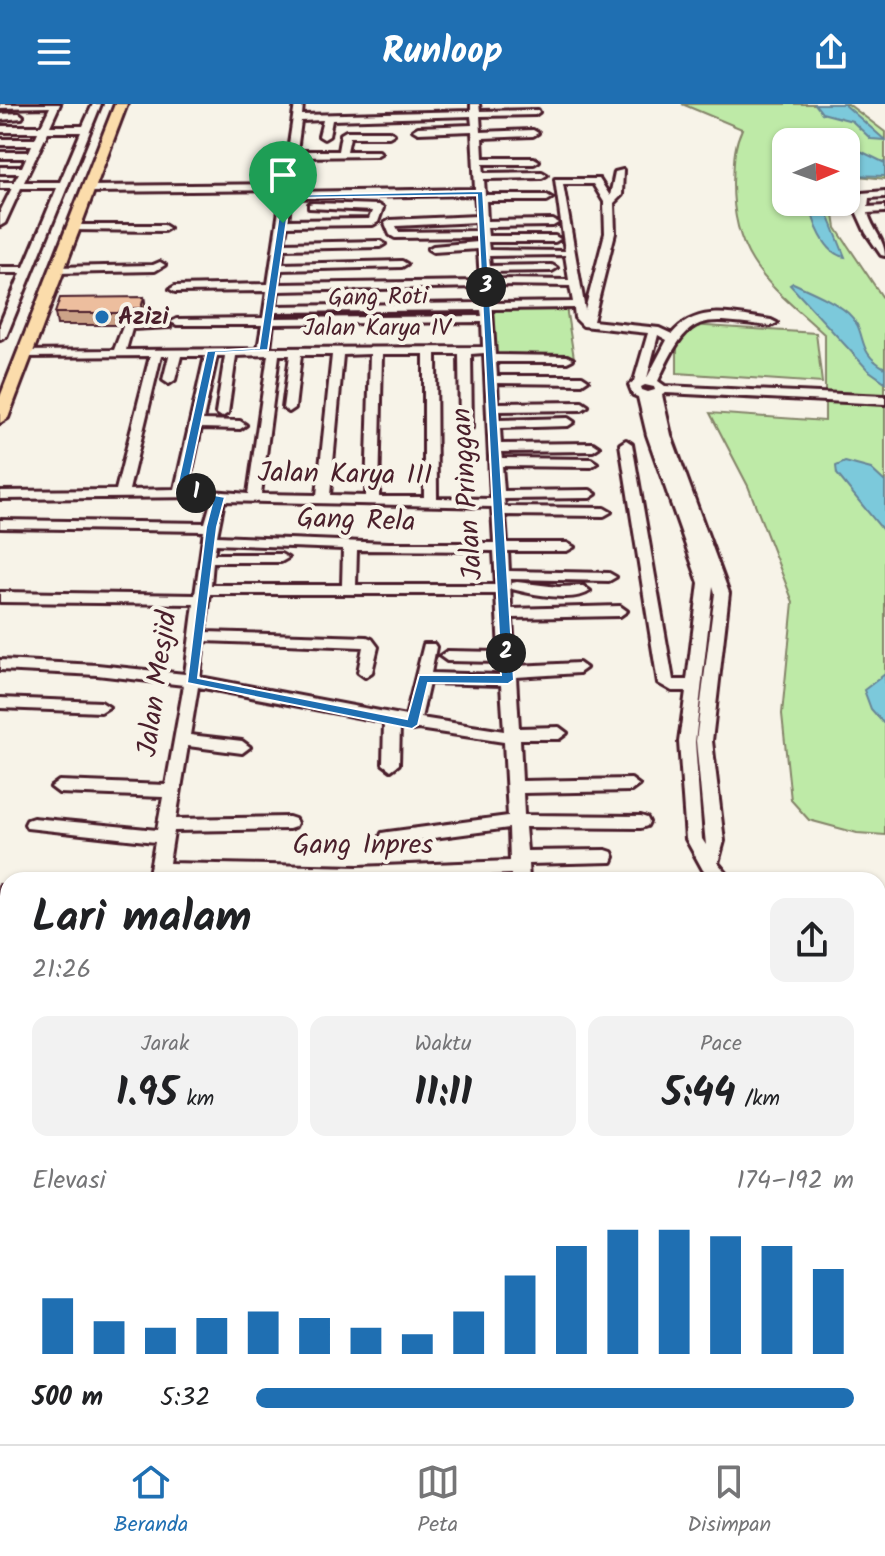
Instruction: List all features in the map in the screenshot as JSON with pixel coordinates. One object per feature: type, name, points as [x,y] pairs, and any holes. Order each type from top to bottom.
[{"type":"highway","points":[[0,418],[92,188],[93,158],[108,104]]},
{"type":"highway","points":[[0,379],[93,158],[121,104]]},
{"type":"street","points":[[13,129],[24,104]]},
{"type":"street","points":[[0,105],[56,104],[18,185],[4,204],[1,221]]},
{"type":"street","points":[[0,337],[97,104]]},
{"type":"street","points":[[254,498],[269,350],[269,315],[299,104]]},
{"type":"street","points":[[384,108],[446,107],[447,113]]},
{"type":"street","points":[[297,118],[447,113],[476,108],[535,112]]},
{"type":"street","name":"Jalan Pringgan","points":[[476,108],[520,868]]},
{"type":"street","points":[[0,117],[19,116]]},
{"type":"street","points":[[324,136],[328,117]]},
{"type":"street","points":[[0,129],[86,129]]},
{"type":"street","points":[[418,130],[533,133]]},
{"type":"street","points":[[342,153],[346,134],[389,134]]},
{"type":"street","points":[[0,142],[38,142]]},
{"type":"street","points":[[292,154],[376,153]]},
{"type":"street","points":[[0,155],[32,155]]},
{"type":"street","points":[[479,161],[534,161]]},
{"type":"street","points":[[0,170],[25,170]]},
{"type":"street","points":[[609,202],[617,195],[620,172]]},
{"type":"street","points":[[480,176],[542,175]]},
{"type":"street","points":[[587,324],[610,233],[609,202],[596,181],[558,181],[581,318],[587,324],[665,332],[671,338]]},
{"type":"street","points":[[0,185],[63,185]]},
{"type":"street","points":[[288,190],[337,185]]},
{"type":"street","points":[[92,188],[547,198]]},
{"type":"street","points":[[885,194],[865,195],[861,211],[885,253]]},
{"type":"street","points":[[283,223],[373,222],[378,208],[313,206]]},
{"type":"street","points":[[861,211],[885,209]]},
{"type":"street","points":[[394,212],[483,230],[561,253]]},
{"type":"street","points":[[551,219],[483,230],[395,235],[390,223],[483,230],[555,239]]},
{"type":"street","points":[[74,228],[164,228]]},
{"type":"street","points":[[433,249],[483,230]]},
{"type":"street","points":[[280,241],[366,234]]},
{"type":"street","points":[[872,235],[885,234]]},
{"type":"street","points":[[280,241],[380,244]]},
{"type":"street","points":[[277,267],[402,264]]},
{"type":"street","points":[[57,270],[155,268],[160,265]]},
{"type":"street","points":[[485,269],[552,268]]},
{"type":"street","points":[[0,270],[28,270]]},
{"type":"street","points":[[175,289],[569,283]]},
{"type":"street","name":"Gang Roti","points":[[119,352],[128,326],[269,315],[488,313],[573,305]]},
{"type":"street","points":[[651,389],[671,338],[706,315],[771,323]]},
{"type":"street","points":[[654,331],[651,389],[653,435],[685,507],[706,583],[704,741],[716,841],[709,865]]},
{"type":"street","points":[[289,408],[296,350]]},
{"type":"street","points":[[323,499],[338,350]]},
{"type":"street","points":[[372,500],[376,350]]},
{"type":"street","points":[[430,350],[431,501]]},
{"type":"street","points":[[465,350],[466,428]]},
{"type":"street","name":"Jalan Karya IV","points":[[24,354],[465,350],[567,359]]},
{"type":"street","points":[[121,494],[157,351]]},
{"type":"street","points":[[169,380],[176,351]]},
{"type":"street","points":[[181,492],[212,351]]},
{"type":"street","points":[[222,413],[231,351]]},
{"type":"street","points":[[491,379],[582,380]]},
{"type":"street","points":[[651,389],[885,400]]},
{"type":"street","points":[[494,414],[573,413],[494,414]]},
{"type":"street","points":[[196,424],[240,425]]},
{"type":"street","points":[[626,444],[666,683],[694,685]]},
{"type":"street","points":[[495,455],[593,447]]},
{"type":"street","points":[[495,455],[591,463]]},
{"type":"street","name":"Jalan Karya III","points":[[0,495],[181,492],[219,497],[498,503]]},
{"type":"street","points":[[498,503],[590,494]]},
{"type":"street","name":"Jalan Mesjid","points":[[158,872],[192,680],[207,558],[219,497]]},
{"type":"street","points":[[498,503],[604,512]]},
{"type":"street","name":"Gang Rela","points":[[0,524],[211,533],[350,545],[567,547]]},
{"type":"street","points":[[349,591],[350,545]]},
{"type":"street","points":[[207,558],[281,558]]},
{"type":"street","points":[[0,597],[349,591],[609,577]]},
{"type":"street","points":[[504,584],[583,591]]},
{"type":"street","points":[[504,614],[620,611]]},
{"type":"street","points":[[196,636],[367,642],[371,647],[365,672]]},
{"type":"street","points":[[707,646],[694,685],[687,742],[694,839],[716,872]]},
{"type":"street","points":[[412,725],[429,647]]},
{"type":"street","points":[[447,656],[507,669]]},
{"type":"street","points":[[0,665],[122,672],[192,680],[412,725],[512,736],[559,733]]},
{"type":"street","points":[[423,678],[507,669],[579,668]]},
{"type":"street","points":[[0,703],[101,707]]},
{"type":"street","points":[[391,764],[392,721]]},
{"type":"street","points":[[181,740],[242,747]]},
{"type":"street","points":[[515,787],[631,785]]},
{"type":"street","points":[[59,787],[173,791]]},
{"type":"street","points":[[388,838],[518,821],[641,822]]},
{"type":"street","points":[[33,824],[165,831],[289,823]]},
{"type":"street","name":"Gang Inpres","points":[[429,872],[520,868],[606,857]]},
{"type":"green space","points":[[682,104],[848,104],[885,132],[885,179],[860,176],[860,128],[772,128],[772,216],[834,216],[836,228],[885,301],[885,835],[857,833],[809,820],[791,800],[782,714],[793,602],[748,486],[710,413],[825,421],[825,335],[772,286],[748,253],[740,233],[733,183],[735,149],[742,129]]},
{"type":"green space","points":[[489,307],[566,307],[574,358],[493,358]]},
{"type":"green space","points":[[690,325],[816,333],[822,383],[677,373],[677,337]]},
{"type":"water","points":[[815,104],[844,104],[885,140],[871,139],[852,121],[822,113]]},
{"type":"water","points":[[860,151],[885,163],[885,176],[860,175]]},
{"type":"water","points":[[829,216],[845,257],[838,255],[826,243],[814,218]]},
{"type":"water","points":[[793,283],[848,313],[858,327],[869,355],[885,368],[885,382],[868,370],[790,285]]},
{"type":"water","points":[[845,462],[871,469],[885,482],[885,533],[837,474],[836,466]]},
{"type":"water","points":[[885,674],[885,725],[871,709],[864,690]]},
{"type":"building","points":[[144,297],[141,308],[122,309],[118,313],[55,313],[60,298]]},
{"type":"place","name":"Azizi","points":[[102,317]]},
{"type":"route","points":[[480,192],[508,680],[423,678],[412,725],[192,680],[211,527],[219,497],[181,492],[212,351],[264,350],[283,223],[286,195],[480,192]]}]
